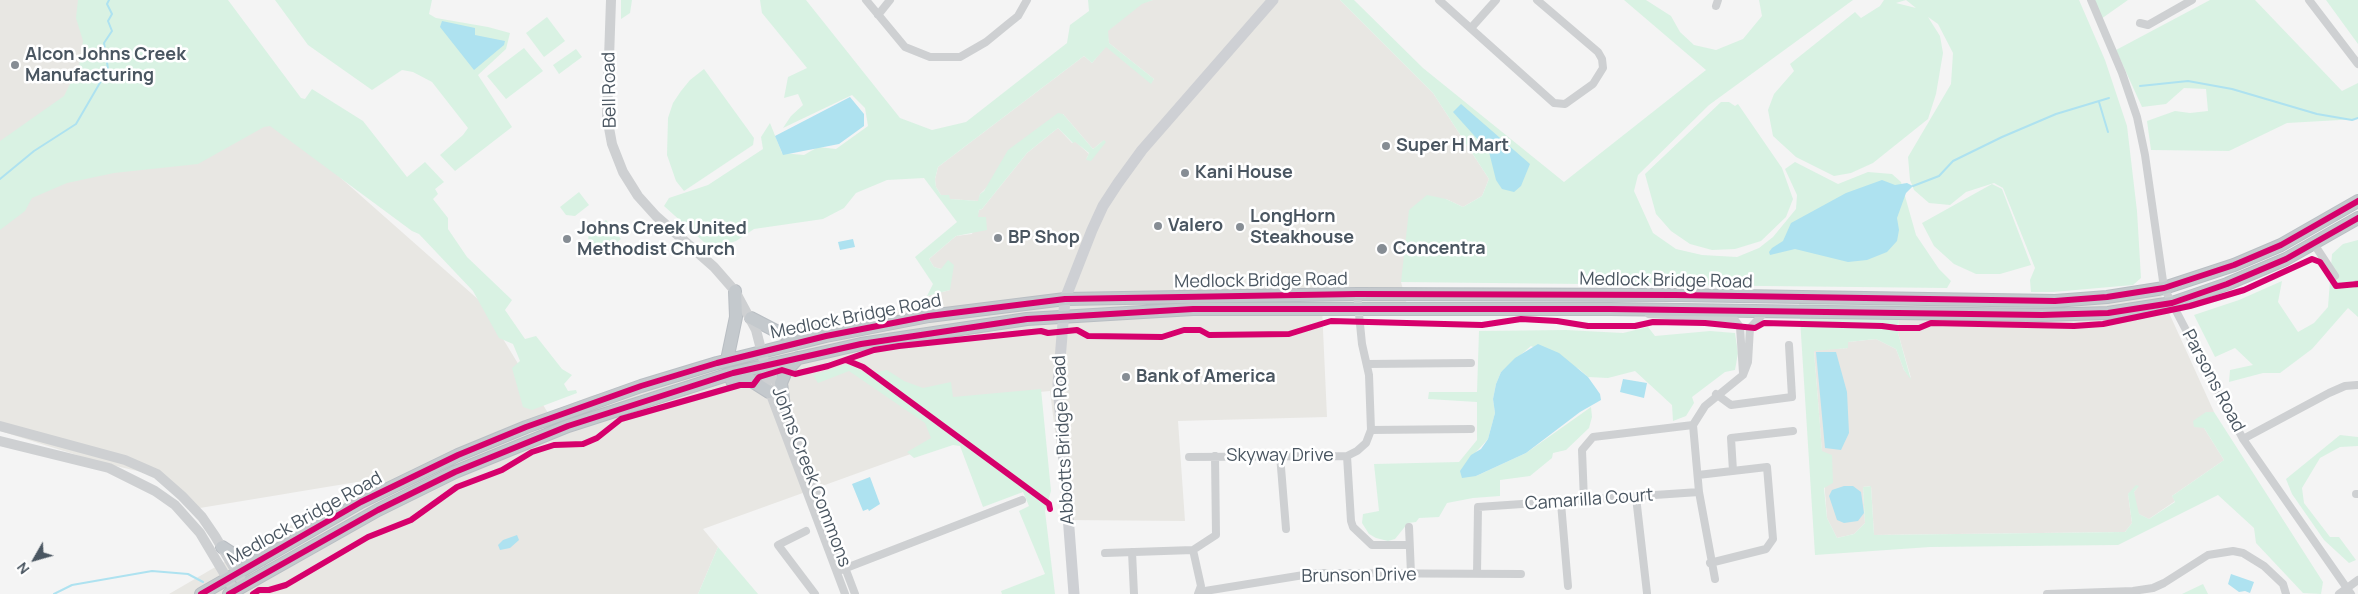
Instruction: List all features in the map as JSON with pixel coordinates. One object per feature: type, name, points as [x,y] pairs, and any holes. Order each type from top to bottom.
[{"type":"highway","name":"Medlock Bridge Road","points":[[235,584],[262,559],[360,502],[458,455],[526,427],[641,386],[727,360],[930,316],[1065,299],[1357,294],[1675,295],[2055,301],[2108,297],[2164,288],[2234,265],[2281,244],[2358,201]]},
{"type":"highway","name":"Medlock Bridge Road","points":[[201,594],[235,584],[455,472],[568,426],[733,373],[910,335],[1062,316],[1193,309],[1633,309],[2042,315],[2108,313],[2172,303],[2228,284],[2286,259],[2358,218]]},
{"type":"highway","points":[[727,360],[736,317],[735,292]]},
{"type":"highway","points":[[751,318],[778,332],[790,335],[861,321],[873,322],[881,326]]},
{"type":"highway","points":[[784,407],[781,383],[786,371],[798,358]]},
{"type":"highway","points":[[638,402],[657,402],[740,378],[752,380],[769,392]]},
{"type":"highway","points":[[222,547],[239,558],[262,559]]},
{"type":"main road","name":"Abbotts Bridge Road","points":[[1073,593],[1058,384],[1062,316],[1065,299],[1092,230],[1103,206],[1118,183],[1142,150],[1273,0]]},
{"type":"street","name":"Bell Road","points":[[611,0],[607,117],[612,144],[623,172],[638,196],[656,216],[714,267],[735,292],[751,318],[765,365]]},
{"type":"street","points":[[866,0],[905,47],[930,57],[960,57],[986,42],[1018,16],[1027,0]]},
{"type":"street","points":[[878,15],[890,0]]},
{"type":"street","points":[[1439,0],[1554,102],[1565,104],[1593,84],[1603,68],[1602,59],[1598,52],[1537,0]]},
{"type":"street","points":[[1471,28],[1496,0]]},
{"type":"street","name":"Parsons Road","points":[[2091,0],[2122,73],[2136,117],[2145,155],[2164,288],[2243,439],[2349,591]]},
{"type":"street","points":[[2140,23],[2148,25],[2192,0]]},
{"type":"street","points":[[2308,0],[2358,64]]},
{"type":"street","points":[[2314,244],[2336,276]]},
{"type":"street","points":[[1357,294],[1362,344],[1367,364],[1372,430],[1471,429]]},
{"type":"street","name":"Medlock Bridge Road","points":[[1633,309],[1660,316],[1734,319],[1740,327],[1743,374]]},
{"type":"street","points":[[1714,579],[1700,492],[1694,425],[1705,406],[1716,394],[1743,374],[1748,362],[1750,328],[1765,312]]},
{"type":"street","points":[[1716,394],[1731,405],[1792,397],[1789,346]]},
{"type":"street","points":[[1367,364],[1471,363]]},
{"type":"street","name":"Johns Creek Commons","points":[[765,365],[764,375],[769,392],[845,594]]},
{"type":"street","name":"Johns Creek Commons","points":[[765,365],[772,373],[855,594]]},
{"type":"street","points":[[2243,439],[2329,393],[2345,386],[2357,384]]},
{"type":"street","points":[[1584,501],[1582,450],[1593,437],[1694,425]]},
{"type":"street","points":[[0,426],[141,466],[157,474],[182,496],[202,518],[222,547],[235,584]]},
{"type":"street","name":"Skyway Drive","points":[[1189,457],[1347,456],[1357,451],[1366,443],[1372,430]]},
{"type":"street","points":[[1733,471],[1732,438],[1794,431]]},
{"type":"street","points":[[0,441],[109,468],[155,490],[175,505],[200,533],[235,584]]},
{"type":"street","points":[[1280,455],[1286,530]]},
{"type":"street","points":[[1105,553],[1193,550],[1216,535],[1215,456]]},
{"type":"street","points":[[1347,456],[1353,527],[1372,545],[1409,545]]},
{"type":"street","points":[[1698,475],[1767,467],[1773,540],[1766,549],[1710,563]]},
{"type":"street","name":"Camarilla Court","points":[[1477,574],[1478,507],[1561,503],[1700,492]]},
{"type":"street","points":[[1636,497],[1648,593]]},
{"type":"street","points":[[837,572],[1022,500]]},
{"type":"street","points":[[812,507],[822,503]]},
{"type":"street","points":[[1561,503],[1568,586]]},
{"type":"street","points":[[1409,527],[1411,574]]},
{"type":"street","points":[[806,530],[778,545],[815,594]]},
{"type":"street","points":[[825,542],[835,539]]},
{"type":"street","points":[[1193,550],[1201,586],[1198,593]]},
{"type":"street","points":[[1132,552],[1134,594]]},
{"type":"street","points":[[2048,594],[2133,591],[2153,588],[2208,555],[2233,552],[2243,553],[2264,566],[2283,584],[2286,594]]},
{"type":"street","name":"Brunson Drive","points":[[1198,593],[1316,573],[1522,574]]},
{"type":"street","points":[[2339,594],[2349,591],[2358,580]]},
{"type":"shaded area","points":[[0,0],[122,0],[291,134],[480,301],[548,413],[591,396],[816,336],[926,300],[927,296],[950,290],[941,269],[934,267],[929,259],[956,236],[972,234],[979,210],[982,209],[1027,153],[1058,128],[1072,143],[1075,141],[1089,154],[1086,159],[1104,140],[1093,149],[1063,114],[980,194],[979,201],[949,199],[941,195],[936,187],[935,179],[938,167],[1084,56],[1092,63],[1106,46],[1151,83],[1154,79],[1109,43],[1107,31],[1142,3],[1153,0],[1340,0],[1433,93],[1489,179],[1482,196],[1463,207],[1446,199],[1401,282],[1408,308],[1322,308],[1327,417],[1178,421],[1185,521],[1066,520],[1050,391],[916,403],[944,442],[703,529],[718,547],[698,594],[169,594],[248,548],[381,478],[194,509],[150,474],[99,462],[0,431]]},
{"type":"shaded area","points":[[2160,293],[2214,412],[2206,412],[2204,428],[2224,460],[2172,496],[2175,501],[2149,519],[2139,514],[2135,505],[2134,492],[2138,487],[2128,494],[2132,523],[2125,532],[1874,535],[1871,486],[1863,487],[1865,523],[1854,534],[1837,538],[1827,518],[1814,350],[1848,348],[1848,342],[1876,339],[1896,349],[1904,370],[1911,378],[1898,333],[1900,301]]},
{"type":"green space","points":[[78,0],[228,0],[301,98],[305,99],[312,89],[363,121],[407,177],[425,162],[444,182],[435,189],[438,194],[433,199],[448,218],[448,229],[467,257],[512,300],[505,310],[525,339],[536,336],[562,369],[572,375],[564,384],[568,391],[576,390],[577,393],[532,410],[523,407],[512,368],[520,361],[513,344],[499,338],[473,291],[419,234],[412,231],[270,126],[264,127],[198,164],[114,173],[67,183],[32,198],[25,211],[0,230],[0,141],[64,96],[79,66],[83,41],[76,18]]},
{"type":"green space","points":[[275,0],[432,0],[429,14],[436,18],[488,27],[510,33],[506,49],[478,75],[512,127],[455,171],[440,155],[463,135],[468,128],[432,82],[413,72],[402,70],[372,90],[308,45]]},
{"type":"green space","points":[[621,0],[632,0],[630,13],[621,19]]},
{"type":"green space","points":[[760,0],[806,0],[900,118],[932,130],[966,122],[1067,43],[1070,25],[1089,11],[1088,0],[1153,0],[1142,4],[1108,31],[1109,43],[1154,79],[1151,84],[1106,47],[1092,63],[1084,56],[938,167],[935,179],[936,187],[941,195],[949,195],[950,199],[978,201],[980,194],[984,191],[1008,150],[1058,113],[1063,114],[1093,149],[1104,140],[1106,142],[1091,161],[1086,160],[1089,153],[1075,142],[1073,143],[1058,128],[1027,153],[982,209],[979,210],[978,217],[986,217],[987,230],[956,236],[929,259],[934,267],[941,269],[948,260],[954,265],[950,290],[927,296],[933,284],[915,257],[957,222],[924,178],[887,180],[856,193],[844,208],[823,219],[754,229],[715,252],[664,206],[669,198],[708,185],[763,149],[761,137],[770,123],[782,153],[804,155],[818,147],[836,149],[868,126],[865,108],[852,95],[783,128],[791,116],[803,105],[798,94],[784,98],[788,77],[807,68],[762,13]]},
{"type":"green space","points":[[1340,0],[1354,0],[1423,68],[1564,182],[1706,70],[1624,0],[1646,0],[1671,16],[1680,32],[1694,45],[1716,50],[1743,39],[1762,16],[1759,0],[1853,0],[1709,105],[1638,175],[1634,191],[1653,233],[1676,249],[1702,255],[1737,257],[1759,248],[1773,237],[1796,209],[1797,195],[1785,169],[1795,162],[1838,184],[1868,172],[1892,174],[1901,182],[1916,235],[1939,269],[1951,281],[1947,288],[1401,282],[1409,210],[1427,195],[1446,199],[1463,207],[1482,196],[1489,179],[1433,93]]},
{"type":"green space","points":[[1884,0],[1906,0],[2079,0],[2105,60],[2127,126],[2137,211],[2141,278],[2133,285],[2053,292],[2031,292],[2030,280],[2035,268],[2003,188],[1994,183],[1966,192],[1950,205],[1929,203],[1914,190],[1910,180],[1908,157],[1951,84],[1953,53],[1938,24],[1928,17],[1940,36],[1943,53],[1936,94],[1928,119],[1873,163],[1851,173],[1834,176],[1796,157],[1773,136],[1768,110],[1774,94],[1794,71],[1790,64],[1855,12],[1861,18],[1880,6]],"holes":[[[1906,0],[1916,8],[1896,3]]]},
{"type":"green space","points":[[2095,0],[2128,0],[2101,19]]},
{"type":"green space","points":[[2210,0],[2255,0],[2342,91],[2358,83],[2358,119],[2287,123],[2229,151],[2151,150],[2147,121],[2175,111],[2190,113],[2208,111],[2206,89],[2184,88],[2166,104],[2142,107],[2116,50]]},
{"type":"green space","points":[[2326,0],[2358,0],[2358,44]]},
{"type":"green space","points":[[547,17],[565,41],[544,57],[526,33]]},
{"type":"green space","points":[[524,48],[543,71],[506,99],[487,76]]},
{"type":"green space","points":[[576,49],[582,57],[559,74],[553,65]]},
{"type":"green space","points":[[704,69],[754,138],[753,145],[684,191],[676,181],[667,155],[668,118],[673,103],[681,91],[690,80]]},
{"type":"green space","points":[[1721,102],[1729,102],[1735,106],[1738,104],[1782,168],[1793,199],[1786,217],[1761,241],[1735,249],[1712,250],[1690,244],[1671,231],[1656,214],[1645,174]]},
{"type":"green space","points":[[1992,184],[2002,189],[2031,265],[2000,274],[1976,274],[1954,264],[1934,246],[1922,223]]},
{"type":"green space","points":[[579,192],[589,205],[575,216],[566,215],[560,207]]},
{"type":"green space","points":[[606,220],[621,239],[600,256],[588,241],[589,233]]},
{"type":"green space","points":[[2358,240],[2358,317],[2348,308],[2312,349],[2280,373],[2263,373],[2229,382],[2230,370],[2253,365],[2235,348],[2215,357],[2194,315],[2239,300],[2282,281],[2278,302],[2298,332],[2314,323],[2328,307],[2332,254],[2343,244]]},
{"type":"green space","points":[[1900,301],[1898,333],[1911,380],[1904,370],[1896,349],[1876,339],[1848,342],[1848,348],[1814,351],[1822,451],[1832,455],[1833,483],[1824,488],[1827,518],[1837,538],[1854,534],[1865,523],[1863,487],[1871,486],[1874,535],[2125,532],[2132,523],[2128,494],[2136,485],[2139,486],[2134,492],[2139,514],[2149,519],[2175,502],[2172,496],[2224,460],[2204,428],[2194,427],[2193,421],[2206,412],[2214,412],[2323,582],[2321,594],[2303,593],[2256,543],[2254,528],[2218,495],[2118,545],[1930,547],[1815,555],[1799,303]]},
{"type":"green space","points":[[1648,327],[1655,336],[1710,331],[1735,333],[1738,353],[1735,370],[1725,372],[1692,397],[1694,403],[1686,416],[1673,421],[1672,405],[1635,371],[1608,378],[1588,377],[1579,369],[1531,346],[1501,372],[1493,399],[1495,413],[1488,439],[1467,462],[1476,476],[1526,453],[1591,407],[1592,417],[1589,428],[1566,450],[1553,453],[1552,458],[1530,476],[1500,480],[1500,496],[1473,498],[1447,503],[1439,517],[1419,518],[1416,522],[1408,523],[1395,539],[1388,541],[1369,534],[1362,523],[1363,514],[1379,511],[1374,464],[1459,462],[1477,440],[1477,402],[1428,399],[1429,392],[1477,392],[1479,331],[1566,330],[1623,333]]},
{"type":"green space","points":[[848,364],[867,374],[887,370],[904,381],[923,388],[951,382],[953,397],[1041,389],[1051,491],[1045,511],[1055,594],[1002,594],[1001,591],[1045,574],[1019,511],[1029,506],[1023,492],[983,507],[960,446],[953,445],[914,458],[907,452],[931,438],[925,423],[849,371],[818,383],[813,375]]},
{"type":"green space","points":[[2340,435],[2358,437],[2358,446],[2340,447],[2320,458],[2302,488],[2304,503],[2330,537],[2339,537],[2356,560],[2349,563],[2324,540],[2292,494],[2286,479]]},
{"type":"green space","points":[[718,547],[758,594],[698,594]]},
{"type":"green space","points":[[2203,584],[2208,594],[2182,594]]},
{"type":"water","points":[[442,21],[475,28],[475,35],[505,41],[504,45],[474,70],[440,27]]},
{"type":"water","points":[[850,97],[864,114],[864,126],[839,144],[783,155],[775,136]]},
{"type":"water","points":[[1461,104],[1530,164],[1521,186],[1514,192],[1502,189],[1496,180],[1489,152],[1453,112]]},
{"type":"water","points":[[1882,180],[1895,185],[1907,183],[1913,186],[1906,193],[1897,218],[1899,230],[1897,241],[1887,252],[1867,260],[1848,262],[1795,249],[1770,255],[1769,252],[1772,248],[1783,241],[1791,223],[1846,193]]},
{"type":"water","points":[[853,239],[855,247],[840,250],[838,242]]},
{"type":"water","points":[[1538,344],[1559,353],[1588,377],[1600,394],[1601,400],[1580,412],[1526,453],[1476,476],[1462,478],[1460,471],[1471,455],[1481,449],[1488,439],[1495,413],[1493,399],[1501,372],[1515,358]]},
{"type":"water","points":[[1816,352],[1836,352],[1847,392],[1849,433],[1841,450],[1825,448]]},
{"type":"water","points":[[1623,379],[1647,383],[1644,398],[1620,392]]},
{"type":"water","points":[[870,477],[880,504],[869,511],[868,509],[863,511],[852,484]]},
{"type":"water","points":[[1844,486],[1853,486],[1861,492],[1864,513],[1858,521],[1844,523],[1837,520],[1829,496],[1832,490]]},
{"type":"water","points":[[517,535],[519,540],[510,548],[500,550],[498,545],[503,540]]},
{"type":"water","points":[[2231,574],[2254,582],[2250,593],[2245,591],[2239,592],[2228,584]]},
{"type":"waterway","points":[[0,179],[34,151],[76,124],[108,69],[104,43],[112,31],[108,21],[112,14],[107,4],[109,0]]},
{"type":"waterway","points":[[2140,86],[2188,81],[2232,89],[2317,114],[2352,120],[2358,118]]},
{"type":"waterway","points":[[1913,186],[1939,176],[1953,161],[2002,137],[2056,114],[2109,98]]},
{"type":"waterway","points":[[2099,102],[2108,132]]},
{"type":"waterway","points":[[54,594],[72,585],[152,571],[188,574],[203,582]]},
{"type":"cycle path","points":[[201,594],[361,502],[458,455],[526,427],[641,386],[717,363],[826,336],[929,316],[1065,299],[1357,294],[1675,295],[2055,301],[2107,297],[2164,288],[2234,265],[2281,245],[2358,201]]},
{"type":"cycle path","points":[[229,594],[378,510],[455,472],[568,426],[733,373],[861,344],[1027,319],[1193,309],[1610,309],[2042,315],[2108,313],[2172,303],[2227,284],[2286,259],[2358,218]]},
{"type":"cycle path","points":[[253,594],[259,590],[269,590],[286,585],[368,537],[411,520],[457,487],[502,470],[532,452],[554,445],[583,444],[597,438],[621,419],[740,385],[753,385],[759,377],[782,370],[795,374],[828,366],[874,350],[899,346],[1041,331],[1048,333],[1077,330],[1088,336],[1162,337],[1184,330],[1200,330],[1209,335],[1289,334],[1331,321],[1482,325],[1521,319],[1557,321],[1588,326],[1635,326],[1653,322],[1705,323],[1755,328],[1764,323],[1897,328],[1919,328],[1931,323],[2074,326],[2103,324],[2190,306],[2244,290],[2312,259],[2320,262],[2336,286],[2358,284]]},
{"type":"cycle path","points":[[846,360],[863,367],[1049,504],[1050,509]]},
{"type":"place","name":"Alcon Johns Creek Manufacturing","points":[[15,65]]},
{"type":"place","name":"Super H Mart","points":[[1386,146]]},
{"type":"place","name":"Kani House","points":[[1185,173]]},
{"type":"place","name":"Valero","points":[[1158,226]]},
{"type":"place","name":"LongHorn Steakhouse","points":[[1240,227]]},
{"type":"place","name":"BP Shop","points":[[998,238]]},
{"type":"place","name":"Johns Creek United Methodist Church","points":[[567,239]]},
{"type":"place","name":"Concentra","points":[[1382,249]]},
{"type":"place","name":"Bank of America","points":[[1126,377]]}]
